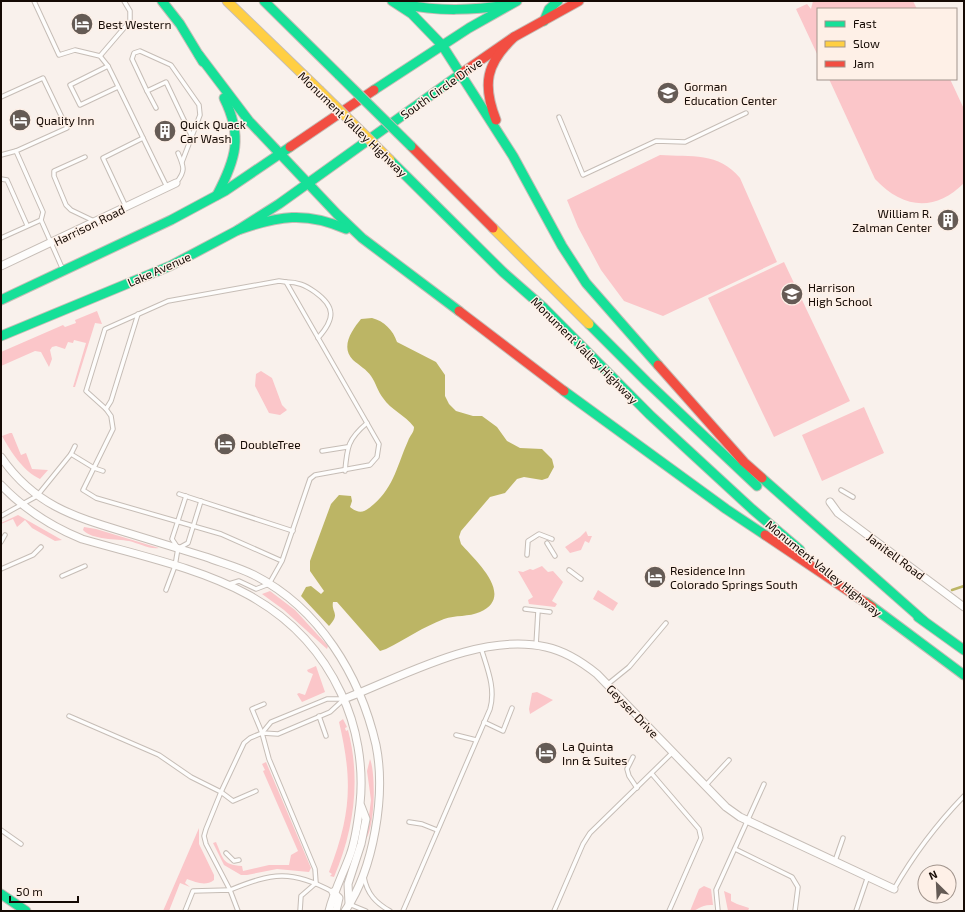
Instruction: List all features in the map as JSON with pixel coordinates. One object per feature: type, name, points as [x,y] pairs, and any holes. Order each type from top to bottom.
[{"type":"main road","points":[[162,1],[180,24],[199,55],[228,106],[236,131],[235,156],[217,195]]},
{"type":"main road","name":"Monument Valley Highway","points":[[227,1],[503,272],[544,308],[650,415],[752,510],[845,588],[964,675]]},
{"type":"main road","name":"Monument Valley Highway","points":[[264,1],[647,382],[738,470],[833,552],[964,650]]},
{"type":"main road","points":[[393,1],[419,8],[449,11],[513,3]]},
{"type":"main road","points":[[393,1],[412,14],[442,45],[513,156]]},
{"type":"main road","points":[[544,21],[549,9],[558,1]]},
{"type":"main road","name":"South Circle Drive","points":[[308,183],[514,37],[579,1]]},
{"type":"main road","points":[[1,300],[171,220],[217,195],[442,45],[513,3]]},
{"type":"main road","points":[[514,37],[495,57],[490,68],[488,81],[493,113],[513,156],[562,246],[586,283],[726,442],[763,481],[924,621]]},
{"type":"main road","points":[[199,55],[249,121],[362,238],[552,382],[726,509],[872,607]]},
{"type":"main road","name":"Lake Avenue","points":[[1,336],[170,266],[238,230],[308,183]]},
{"type":"main road","points":[[238,230],[266,220],[294,216],[311,216],[330,221],[362,238]]},
{"type":"main road","points":[[1,894],[26,911]]},
{"type":"street","name":"Harrison Road","points":[[1,266],[176,183]]},
{"type":"street","points":[[1,457],[11,471],[37,496],[81,519],[178,548],[241,569],[269,584],[299,607],[326,635],[344,661],[369,717],[378,756],[380,774],[377,820],[369,856],[345,911]]},
{"type":"street","points":[[1,485],[21,505],[53,526],[82,539],[174,566],[228,584],[270,607],[295,628],[316,651],[335,680],[351,716],[358,750],[362,785],[351,854],[333,892],[329,911]]},
{"type":"street","name":"Janitell Road","points":[[830,502],[838,513],[964,607]]},
{"type":"street","name":"Geyser Drive","points":[[344,699],[448,657],[481,648],[516,645],[546,647],[575,658],[608,684],[726,807],[748,821],[894,889]]},
{"type":"street","points":[[349,904],[348,884],[361,844],[366,819],[360,804]]},
{"type":"street","points":[[333,892],[339,898],[336,911]]},
{"type":"lane","points":[[34,1],[58,54],[75,50],[100,56],[108,66],[167,187]]},
{"type":"lane","points":[[100,56],[130,21],[130,11],[124,1]]},
{"type":"lane","points":[[156,108],[132,59],[134,53],[140,51],[171,65],[199,105],[200,115],[182,162]]},
{"type":"lane","points":[[108,66],[70,85],[80,105],[118,87]]},
{"type":"lane","points":[[1,97],[43,78],[67,128],[16,151],[1,155]]},
{"type":"lane","points":[[147,91],[166,82],[192,137]]},
{"type":"lane","points":[[559,118],[583,175],[656,141],[685,142],[746,113]]},
{"type":"lane","points":[[126,207],[103,158],[143,138]]},
{"type":"lane","points":[[16,151],[43,212],[41,220],[63,271]]},
{"type":"lane","points":[[176,183],[183,175],[182,162],[178,153]]},
{"type":"lane","points":[[85,157],[54,171],[54,176],[66,205],[71,210],[95,221]]},
{"type":"lane","points":[[1,179],[7,180],[27,226]]},
{"type":"lane","points":[[1,238],[41,220]]},
{"type":"lane","points":[[282,561],[221,534],[96,498],[83,490],[112,429],[111,416],[106,409],[86,391],[105,329],[168,300],[279,281],[298,282],[305,285],[326,300],[330,306],[330,322],[318,338]]},
{"type":"lane","points":[[228,584],[239,581],[256,590],[269,584],[282,561],[310,479],[315,475],[365,468],[377,457],[379,444],[286,282]]},
{"type":"lane","points":[[106,409],[111,401],[138,314]]},
{"type":"lane","points":[[345,470],[347,448],[355,433],[367,423]]},
{"type":"lane","points":[[1,516],[37,496],[72,454],[75,446]]},
{"type":"lane","points":[[322,451],[347,448]]},
{"type":"lane","points":[[72,454],[94,468],[103,471]]},
{"type":"lane","points":[[841,490],[853,497]]},
{"type":"lane","points":[[179,494],[293,531]]},
{"type":"lane","points":[[166,590],[178,548],[172,539],[186,496]]},
{"type":"lane","points":[[178,548],[188,543],[201,501]]},
{"type":"lane","points":[[527,555],[528,542],[539,534],[552,539]]},
{"type":"lane","points":[[1,542],[5,535]]},
{"type":"lane","points":[[547,543],[555,556]]},
{"type":"lane","points":[[1,569],[33,555],[41,547]]},
{"type":"lane","points":[[62,576],[85,566]]},
{"type":"lane","points":[[569,570],[581,579]]},
{"type":"lane","points":[[525,609],[550,612]]},
{"type":"lane","points":[[536,646],[538,611]]},
{"type":"lane","points":[[608,684],[629,667],[666,623]]},
{"type":"lane","points":[[403,911],[490,709],[493,693],[481,648]]},
{"type":"lane","points":[[238,911],[230,890],[206,844],[204,836],[221,792],[244,743],[250,738],[262,733],[272,722],[327,699],[344,699]]},
{"type":"lane","points":[[262,733],[278,734],[330,712],[344,699]]},
{"type":"lane","points":[[264,704],[252,709],[262,733],[265,749],[316,869],[316,883],[301,896],[300,911]]},
{"type":"lane","points":[[484,722],[503,731],[512,708]]},
{"type":"lane","points":[[70,716],[159,755],[191,777],[221,792],[233,801],[256,791]]},
{"type":"lane","points":[[318,716],[326,736]]},
{"type":"lane","points":[[456,735],[476,740]]},
{"type":"lane","points":[[554,911],[583,844],[603,820],[673,752]]},
{"type":"lane","points":[[633,757],[629,763],[628,773],[637,788]]},
{"type":"lane","points":[[705,786],[729,760]]},
{"type":"lane","points":[[652,774],[699,829],[701,838],[669,911]]},
{"type":"lane","points":[[718,911],[716,890],[764,784]]},
{"type":"lane","points":[[894,889],[907,866],[933,829],[964,796]]},
{"type":"lane","points":[[409,822],[422,824],[437,830]]},
{"type":"lane","points":[[1,830],[21,844]]},
{"type":"lane","points":[[835,861],[843,838]]},
{"type":"lane","points":[[735,849],[792,877],[798,887],[795,911]]},
{"type":"lane","points":[[226,853],[234,861],[239,860]]},
{"type":"lane","points":[[363,872],[365,885],[373,899],[390,911]]},
{"type":"lane","points":[[185,911],[193,891],[230,890],[257,879],[275,876],[300,878],[316,883],[333,892]]},
{"type":"lane","points":[[856,911],[868,876]]},
{"type":"lane","points":[[349,904],[366,911]]},
{"type":"shaded area","points":[[813,1],[913,1],[916,8],[817,8],[817,54],[796,9],[807,4],[811,9]]},
{"type":"shaded area","points":[[829,80],[950,80],[964,109],[964,183],[942,199],[919,203],[908,201],[897,196],[875,179]]},
{"type":"shaded area","points":[[660,155],[693,156],[714,160],[732,170],[740,178],[777,262],[663,316],[624,301],[601,270],[578,227],[567,200]]},
{"type":"shaded area","points":[[784,262],[850,401],[774,437],[708,298]]},
{"type":"shaded area","points":[[97,311],[102,324],[95,323],[75,387],[73,387],[86,343],[74,340],[73,343],[68,342],[65,349],[56,346],[52,347],[50,350],[52,359],[49,367],[41,352],[35,351],[1,366],[1,352],[63,325],[65,327],[76,323],[75,320]]},
{"type":"shaded area","points":[[372,318],[380,321],[388,327],[397,342],[436,362],[445,375],[445,396],[449,404],[456,411],[473,416],[482,416],[497,427],[507,441],[520,448],[542,449],[552,459],[554,467],[548,478],[542,480],[524,477],[517,479],[505,493],[490,497],[461,531],[459,537],[461,544],[483,568],[494,588],[494,597],[490,605],[476,614],[448,618],[436,622],[380,651],[337,602],[333,602],[335,616],[333,622],[329,626],[301,596],[306,587],[311,586],[321,594],[324,591],[310,571],[310,561],[331,504],[339,495],[351,496],[352,501],[350,507],[360,512],[365,511],[374,504],[381,497],[391,482],[414,429],[414,427],[406,419],[386,402],[381,396],[373,379],[349,355],[347,344],[354,328],[361,319]]},
{"type":"shaded area","points":[[261,371],[272,378],[282,405],[287,410],[280,415],[269,413],[255,386],[256,374]]},
{"type":"shaded area","points":[[864,407],[884,453],[822,481],[802,435]]},
{"type":"shaded area","points":[[12,433],[21,455],[26,453],[32,469],[48,470],[40,479],[34,476],[23,466],[9,448],[2,436]]},
{"type":"shaded area","points":[[18,515],[62,540],[55,541],[32,528],[25,520],[17,527],[13,519],[1,524]]},
{"type":"shaded area","points":[[84,527],[96,529],[159,548],[148,547],[129,541],[92,536],[83,530]]},
{"type":"shaded area","points":[[586,531],[588,536],[592,536],[589,543],[585,541],[581,550],[570,553],[565,547]]},
{"type":"shaded area","points":[[542,566],[548,572],[553,571],[563,582],[552,601],[557,604],[555,607],[529,604],[528,600],[533,597],[518,571],[523,572],[530,569],[533,570]]},
{"type":"shaded area","points":[[598,590],[618,603],[613,611],[593,599]]},
{"type":"shaded area","points":[[270,591],[295,610],[328,646],[327,649],[284,610],[262,594]]},
{"type":"shaded area","points":[[316,666],[325,692],[302,702],[297,694],[299,693],[305,695],[313,674],[307,670]]},
{"type":"shaded area","points":[[537,692],[553,700],[530,714],[529,709],[532,693]]},
{"type":"shaded area","points":[[343,719],[347,727],[345,728],[346,731],[348,730],[352,749],[355,786],[351,823],[341,859],[334,877],[330,876],[332,874],[329,872],[342,833],[348,798],[346,762],[339,722]]},
{"type":"shaded area","points":[[370,759],[373,776],[374,800],[371,823],[366,839],[371,800],[367,771]]},
{"type":"shaded area","points":[[266,762],[311,868],[309,872],[277,869],[241,875],[224,865],[213,843],[216,842],[224,860],[230,864],[242,866],[243,871],[269,865],[289,865],[291,855],[298,851],[263,771],[265,770],[262,764]]},
{"type":"shaded area","points":[[199,828],[199,844],[214,875],[214,880],[204,884],[187,879],[185,883],[190,887],[180,883],[169,911],[163,911]]},
{"type":"shaded area","points":[[704,886],[711,889],[713,905],[702,906],[690,911],[699,889]]},
{"type":"shaded area","points":[[724,891],[731,894],[731,901],[749,908],[748,911],[728,911]]},
{"type":"waterway","points":[[952,590],[964,586]]},
{"type":"traffic: fast","points":[[162,1],[180,24],[203,62]]},
{"type":"traffic: fast","points":[[264,1],[339,75]]},
{"type":"traffic: fast","points":[[392,1],[412,14],[442,45],[513,156],[562,246],[586,283],[658,365]]},
{"type":"traffic: fast","points":[[374,90],[469,28],[517,1]]},
{"type":"traffic: fast","points":[[544,21],[549,9],[558,1]]},
{"type":"traffic: fast","points":[[403,4],[416,7],[443,9],[482,8],[509,5]]},
{"type":"traffic: fast","points":[[199,55],[249,121],[337,214],[362,238],[459,311]]},
{"type":"traffic: fast","points":[[339,75],[411,146]]},
{"type":"traffic: fast","points":[[1,336],[170,266],[238,230],[279,204],[459,75]]},
{"type":"traffic: fast","points":[[217,195],[229,170],[235,147],[234,124],[224,98]]},
{"type":"traffic: fast","points":[[1,300],[171,220],[225,191],[290,147]]},
{"type":"traffic: fast","points":[[390,160],[503,272],[544,308],[650,415],[752,509],[800,550]]},
{"type":"traffic: fast","points":[[238,230],[266,221],[292,218],[318,220],[332,223],[346,229]]},
{"type":"traffic: fast","points":[[589,324],[647,382],[757,486]]},
{"type":"traffic: fast","points":[[564,391],[726,509],[765,535]]},
{"type":"traffic: fast","points":[[762,478],[924,621]]},
{"type":"traffic: fast","points":[[866,602],[964,675]]},
{"type":"traffic: fast","points":[[918,617],[964,650]]},
{"type":"traffic: fast","points":[[1,894],[26,911]]},
{"type":"traffic: slow","points":[[227,1],[319,90]]},
{"type":"traffic: slow","points":[[319,90],[390,160]]},
{"type":"traffic: slow","points":[[493,228],[589,324]]},
{"type":"traffic: jam","points":[[459,75],[514,37],[579,1]]},
{"type":"traffic: jam","points":[[496,120],[489,96],[489,75],[497,56],[514,37]]},
{"type":"traffic: jam","points":[[290,147],[374,90]]},
{"type":"traffic: jam","points":[[411,146],[493,228]]},
{"type":"traffic: jam","points":[[459,311],[564,391]]},
{"type":"traffic: jam","points":[[658,365],[744,462],[762,478]]},
{"type":"traffic: jam","points":[[765,535],[872,607]]},
{"type":"place","name":"Best Western","points":[[82,24]]},
{"type":"place","name":"Gorman Education Center","points":[[668,93]]},
{"type":"place","name":"Quality Inn","points":[[20,120]]},
{"type":"place","name":"Quick Quack Car Wash","points":[[165,131]]},
{"type":"place","name":"William R. Zalman Center","points":[[948,220]]},
{"type":"place","name":"Harrison High School","points":[[792,294]]},
{"type":"place","name":"DoubleTree","points":[[225,444]]},
{"type":"place","name":"Residence Inn Colorado Springs South","points":[[655,577]]},
{"type":"place","name":"La Quinta Inn & Suites","points":[[546,753]]}]
